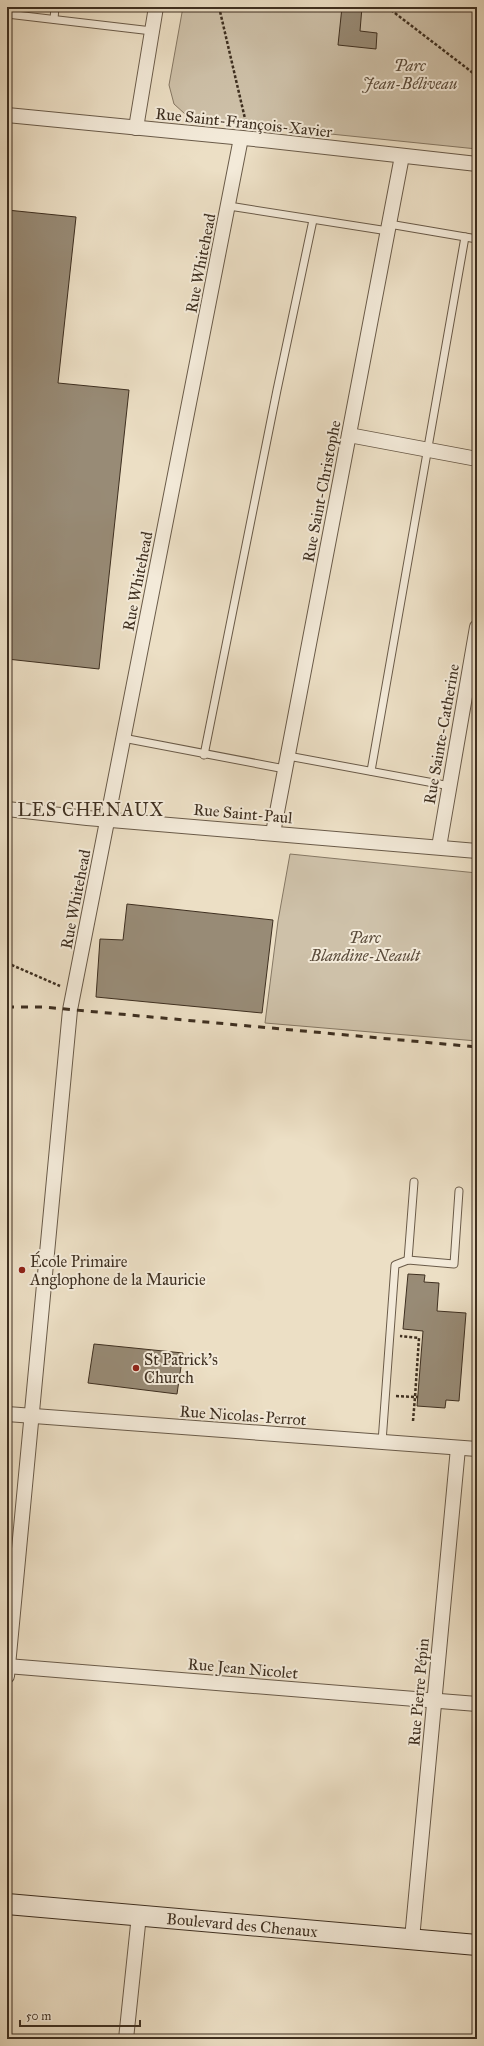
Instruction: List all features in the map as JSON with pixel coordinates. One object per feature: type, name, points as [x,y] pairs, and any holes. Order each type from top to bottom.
[{"type":"street","points":[[136,128],[156,7]]},
{"type":"street","name":"Rue Saint-François-Xavier","points":[[7,114],[136,128],[244,133],[402,156],[477,164]]},
{"type":"street","name":"Rue Whitehead","points":[[7,1669],[70,1010],[244,133]]},
{"type":"street","name":"Rue Saint-Christophe","points":[[273,833],[402,156]]},
{"type":"street","points":[[349,435],[477,459]]},
{"type":"street","name":"Rue Sainte-Catherine","points":[[439,847],[477,627]]},
{"type":"street","name":"Rue Saint-Paul","points":[[7,809],[107,820],[477,851]]},
{"type":"street","name":"Rue Nicolas-Perrot","points":[[7,1414],[477,1449]]},
{"type":"street","name":"Rue Pierre Pépin","points":[[412,1939],[458,1448]]},
{"type":"street","name":"Rue Jean Nicolet","points":[[7,1669],[477,1704]]},
{"type":"street","name":"Boulevard des Chenaux","points":[[7,1904],[477,1945]]},
{"type":"street","points":[[126,2039],[139,1915]]},
{"type":"lane","points":[[54,19],[55,7]]},
{"type":"lane","points":[[7,14],[152,31]]},
{"type":"lane","points":[[229,206],[313,220],[477,239]]},
{"type":"lane","points":[[204,755],[275,397],[313,220]]},
{"type":"lane","points":[[372,771],[466,237]]},
{"type":"lane","points":[[123,738],[204,755],[372,771],[450,786]]},
{"type":"lane","points":[[408,1260],[414,1182]]},
{"type":"lane","points":[[382,1442],[395,1265],[408,1260],[454,1264],[459,1191]]},
{"type":"path","points":[[219,7],[244,133]]},
{"type":"path","points":[[387,7],[477,76]]},
{"type":"path","points":[[7,963],[74,992]]},
{"type":"path","points":[[397,1336],[419,1338],[416,1397],[413,1421]]},
{"type":"path","points":[[385,1395],[416,1397]]},
{"type":"green space","name":"Parc Jean-Béliveau","points":[[183,7],[477,7],[477,149],[223,123],[185,114],[174,104],[169,85]]},
{"type":"green space","name":"Parc Blandine-Neault","points":[[290,854],[477,873],[477,1041],[265,1023],[278,921]]},
{"type":"building","points":[[342,7],[362,7],[360,31],[377,33],[376,49],[338,45]]},
{"type":"building","points":[[7,210],[76,217],[58,383],[129,390],[99,669],[7,659]]},
{"type":"building","points":[[127,904],[273,920],[262,1013],[96,997],[100,939],[123,940]]},
{"type":"building","points":[[408,1274],[425,1275],[424,1282],[439,1283],[437,1311],[466,1313],[459,1401],[446,1400],[445,1408],[417,1406],[423,1331],[403,1329]]},
{"type":"building","name":"St Patrick's Church","points":[[94,1344],[183,1353],[177,1394],[88,1383]]},
{"type":"railway","points":[[7,1007],[43,1007],[477,1047]]},
{"type":"place","name":"École Primaire Anglophone de la Mauricie","points":[[22,1270]]},
{"type":"place","name":"St Patrick's Church","points":[[136,1368]]},
{"type":"district","name":"LES CHENAUX","points":[[91,810]]}]
